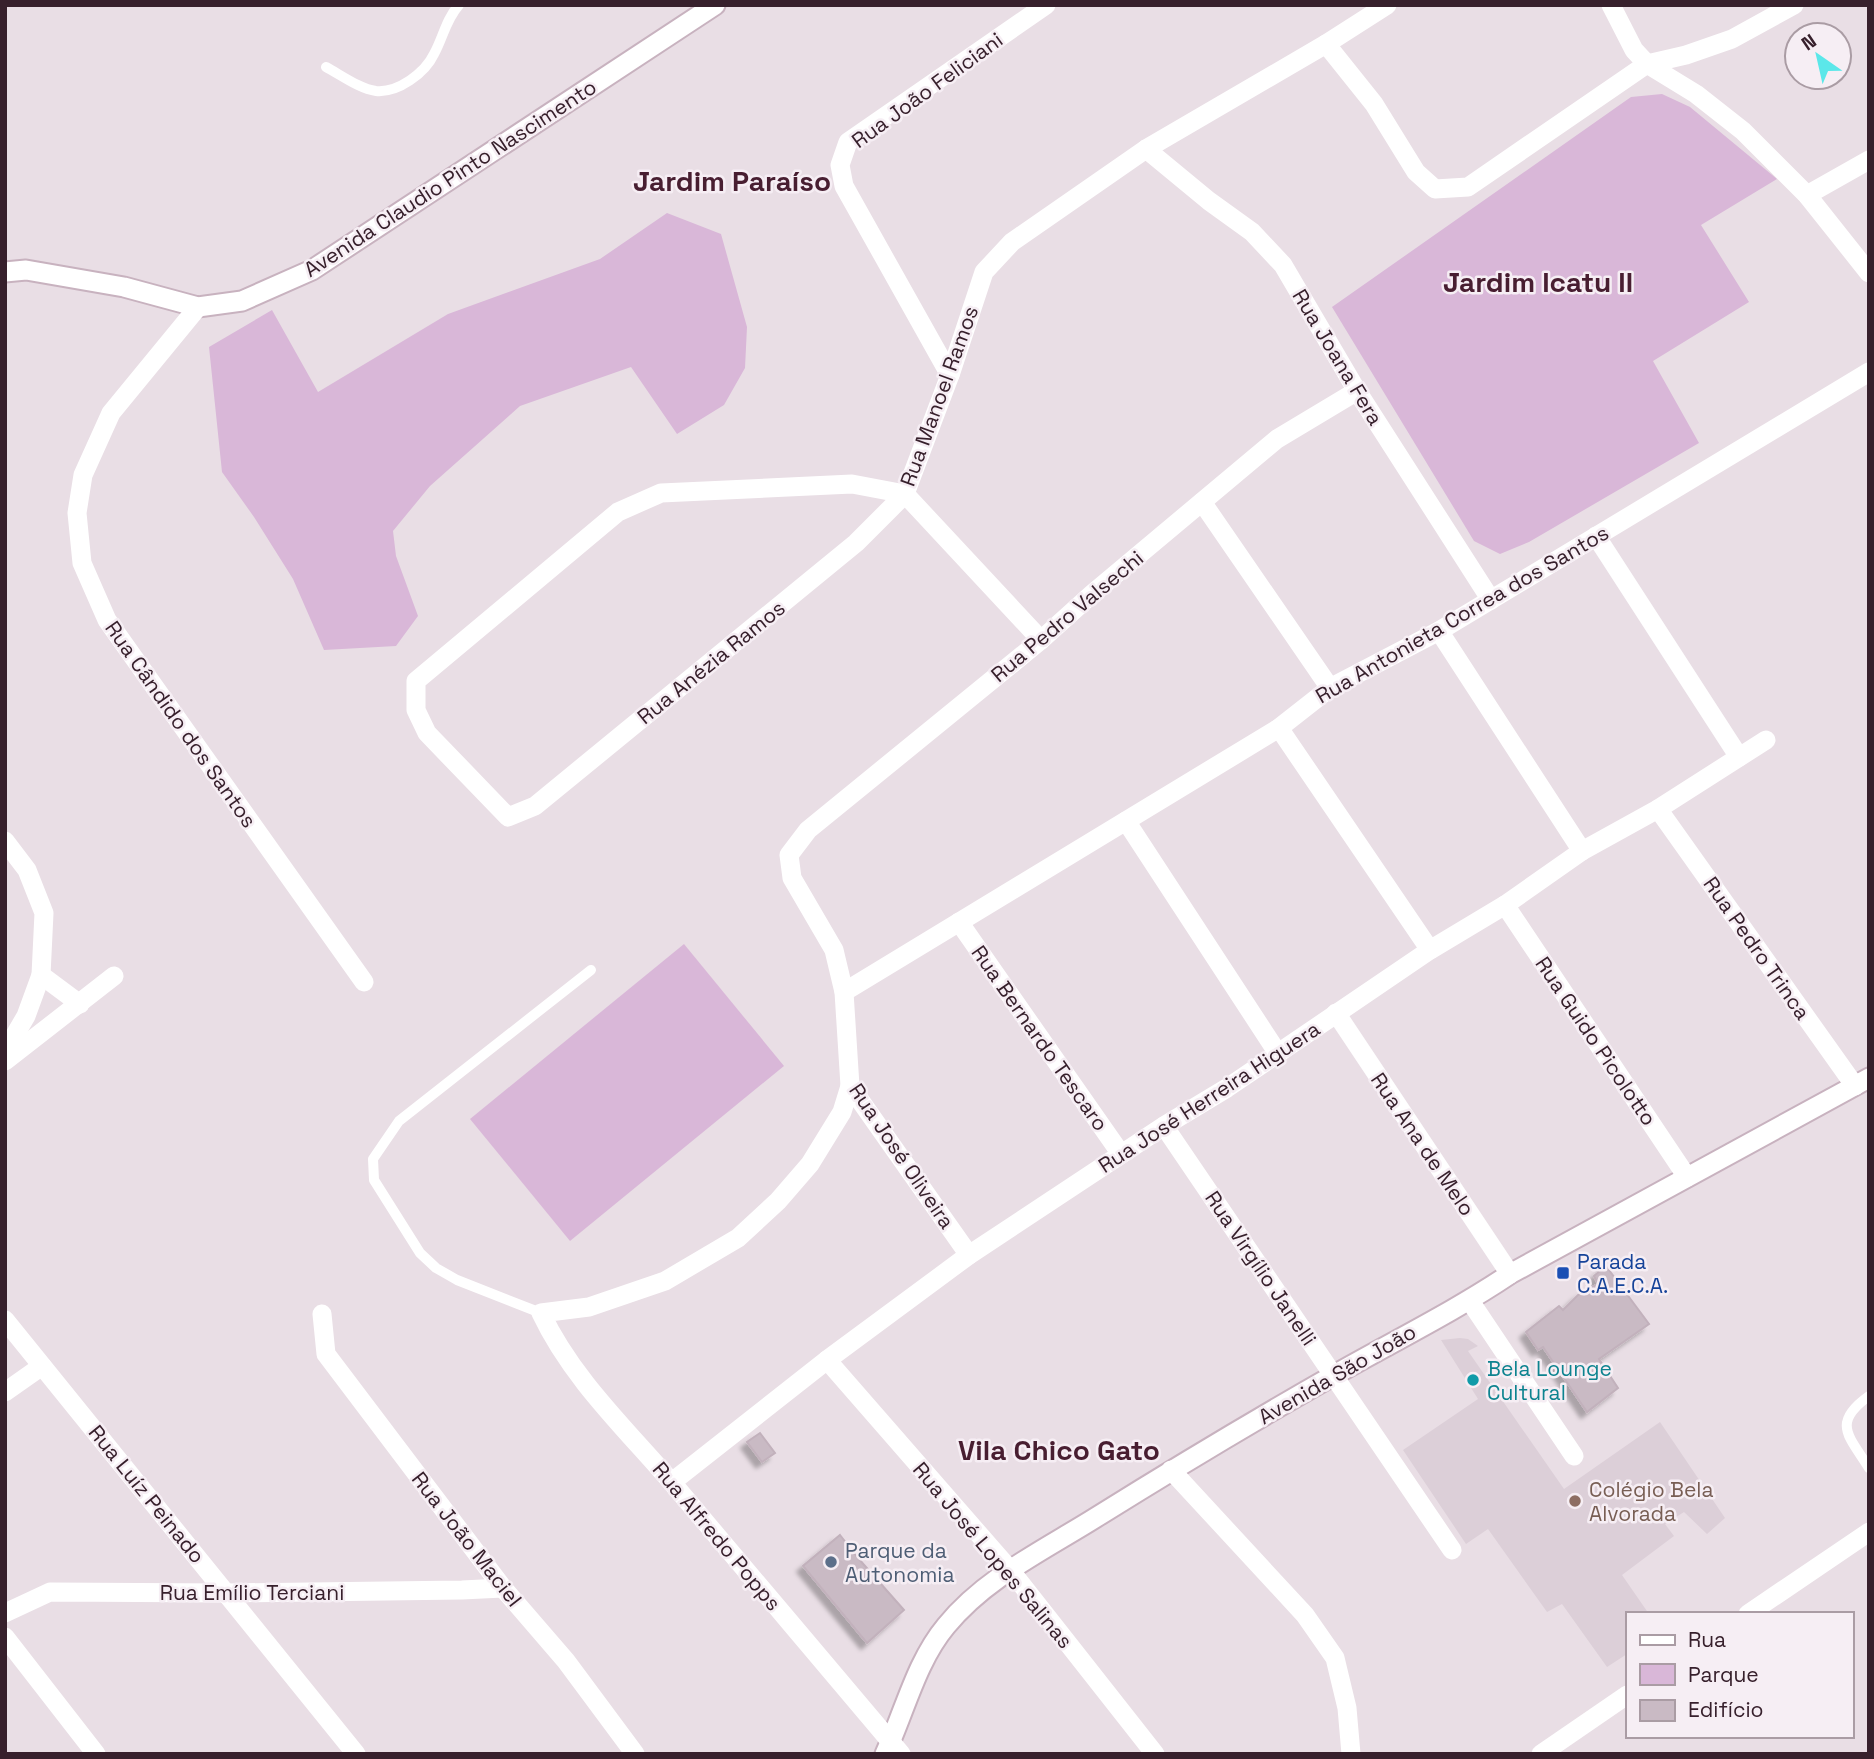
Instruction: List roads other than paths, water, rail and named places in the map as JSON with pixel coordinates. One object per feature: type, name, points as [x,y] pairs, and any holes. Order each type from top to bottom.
[{"type":"street","name":"Avenida Claudio Pinto Nascimento","points":[[5,272],[26,270],[124,287],[198,307],[242,301],[312,270],[715,5]]},
{"type":"street","name":"Rua João Feliciani","points":[[950,375],[845,186],[840,165],[848,142],[1046,5]]},
{"type":"street","name":"Rua Manoel Ramos","points":[[508,817],[427,733],[416,710],[416,681],[618,512],[661,493],[852,485],[905,494],[950,375],[984,272],[1012,242],[1146,149],[1326,44],[1387,5]]},
{"type":"street","points":[[1611,5],[1634,50],[1647,64],[1713,106],[1768,155],[1807,195],[1869,273]]},
{"type":"street","points":[[1326,44],[1374,104],[1416,172],[1435,189],[1468,187],[1647,64],[1686,55],[1732,39],[1794,5]]},
{"type":"street","name":"Rua Joana Fera","points":[[1146,149],[1209,201],[1252,232],[1283,265],[1357,391],[1491,600]]},
{"type":"street","points":[[1807,195],[1869,160]]},
{"type":"street","name":"Rua Cândido dos Santos","points":[[198,307],[111,413],[105,426],[83,475],[77,513],[82,563],[107,620],[364,982]]},
{"type":"street","name":"Rua Antonieta Correa dos Santos","points":[[844,992],[1279,728],[1330,688],[1439,631],[1869,372]]},
{"type":"street","name":"Rua Pedro Valsechi","points":[[789,855],[808,830],[1041,640],[1277,439],[1357,391]]},
{"type":"street","points":[[905,494],[1041,640]]},
{"type":"street","name":"Rua Anézia Ramos","points":[[508,817],[535,806],[856,543],[905,494]]},
{"type":"street","points":[[1202,502],[1330,688]]},
{"type":"street","points":[[1596,536],[1739,757]]},
{"type":"street","points":[[1439,631],[1582,850]]},
{"type":"street","points":[[1279,728],[1430,950]]},
{"type":"street","name":"Rua José Herreira Higuera","points":[[672,1482],[827,1360],[969,1255],[1164,1126],[1227,1088],[1430,950],[1505,905],[1582,850],[1658,809],[1766,740]]},
{"type":"street","name":"Rua Pedro Trinca","points":[[1658,809],[1862,1082]]},
{"type":"street","points":[[1126,821],[1278,1052]]},
{"type":"street","points":[[5,841],[27,870],[44,914],[41,975],[26,1016],[5,1052]]},
{"type":"street","name":"Rua José Oliveira","points":[[789,855],[792,878],[834,950],[844,992],[850,1086],[969,1255]]},
{"type":"street","name":"Rua Guido Picolotto","points":[[1505,905],[1687,1177]]},
{"type":"street","name":"Rua Bernardo Tescaro","points":[[959,922],[1122,1154]]},
{"type":"street","points":[[41,975],[80,1004]]},
{"type":"street","points":[[5,1061],[114,976]]},
{"type":"street","name":"Rua Ana de Melo","points":[[1336,1013],[1510,1274]]},
{"type":"street","name":"Avenida São João","points":[[892,1750],[925,1657],[945,1627],[971,1599],[1011,1571],[1171,1470],[1334,1375],[1447,1311],[1470,1301],[1510,1274],[1862,1082]]},
{"type":"street","points":[[541,1313],[589,1307],[666,1281],[738,1238],[778,1200],[810,1164],[842,1112],[850,1086]]},
{"type":"street","name":"Rua Virgílio Janelli","points":[[1164,1126],[1452,1550]]},
{"type":"street","points":[[1470,1301],[1574,1456]]},
{"type":"street","name":"Rua Alfredo Popps","points":[[541,1313],[553,1339],[588,1387],[672,1482],[892,1750]]},
{"type":"street","name":"Rua João Maciel","points":[[322,1314],[326,1354],[503,1588],[566,1661],[635,1754]]},
{"type":"street","name":"Rua Luíz Peinado","points":[[5,1320],[356,1754]]},
{"type":"street","name":"Rua José Lopes Salinas","points":[[827,1360],[1011,1571],[1155,1754]]},
{"type":"street","points":[[5,1392],[42,1366]]},
{"type":"street","points":[[1171,1470],[1305,1615],[1335,1658],[1347,1708],[1351,1754]]},
{"type":"street","points":[[1751,1612],[1869,1532]]},
{"type":"street","name":"Rua Emílio Terciani","points":[[5,1613],[50,1592],[226,1593],[503,1588]]},
{"type":"street","points":[[5,1637],[94,1753]]},
{"type":"street","points":[[1541,1754],[1626,1696]]},
{"type":"lane","points":[[326,67],[376,91],[410,81],[433,57],[447,24],[460,5]]},
{"type":"lane","points":[[541,1313],[457,1280],[436,1268],[420,1253],[374,1180],[373,1159],[399,1121],[591,970]]},
{"type":"lane","points":[[1869,1396],[1852,1408],[1846,1420],[1848,1434],[1869,1468]]},
{"type":"place","name":"Parada C.A.E.C.A.","points":[[1563,1273]]},
{"type":"place","name":"Bela Lounge Cultural","points":[[1473,1380]]},
{"type":"place","name":"Colégio Bela Alvorada","points":[[1575,1501]]},
{"type":"place","name":"Parque da Autonomia","points":[[831,1562]]},
{"type":"district","name":"Jardim Paraíso","points":[[732,181]]},
{"type":"district","name":"Jardim Icatu II","points":[[1538,282]]},
{"type":"district","name":"Vila Chico Gato","points":[[1059,1450]]}]
